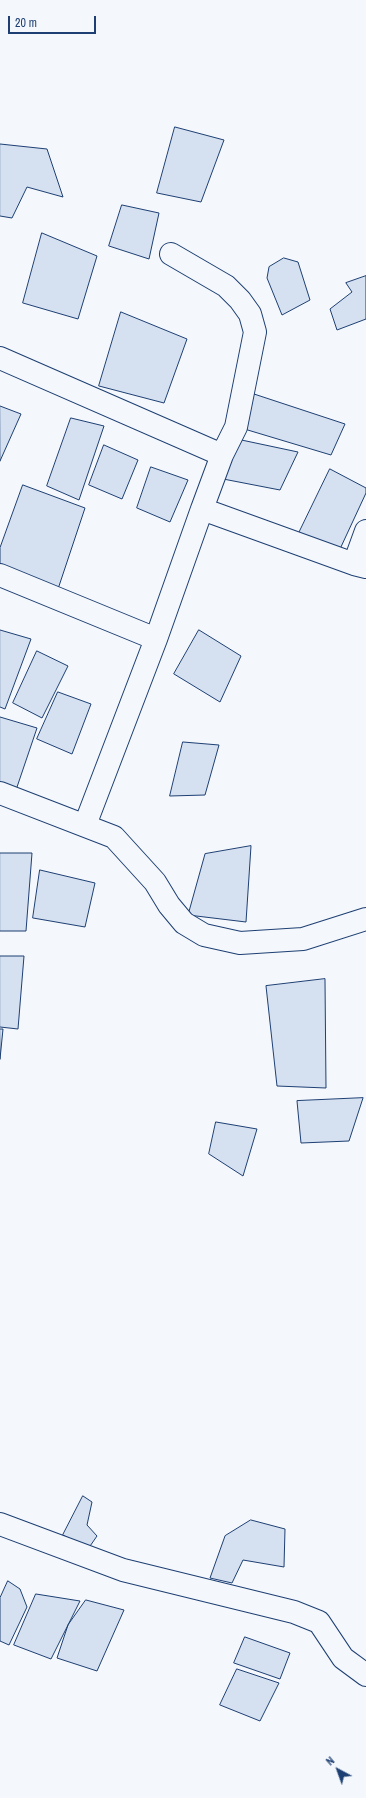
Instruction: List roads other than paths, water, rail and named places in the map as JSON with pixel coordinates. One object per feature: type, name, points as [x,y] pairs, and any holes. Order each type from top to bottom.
[{"type":"street","points":[[85,825],[156,639],[222,455],[236,427],[256,332],[250,314],[240,300],[226,286],[171,254]]},
{"type":"street","points":[[0,358],[222,455]]},
{"type":"street","points":[[202,509],[360,565],[366,531]]},
{"type":"street","points":[[0,575],[156,639]]},
{"type":"street","points":[[0,793],[114,837],[155,882],[169,906],[184,923],[204,935],[240,942],[303,939],[366,919]]},
{"type":"street","points":[[0,1524],[123,1570],[294,1612],[319,1622],[343,1658],[366,1675]]}]
